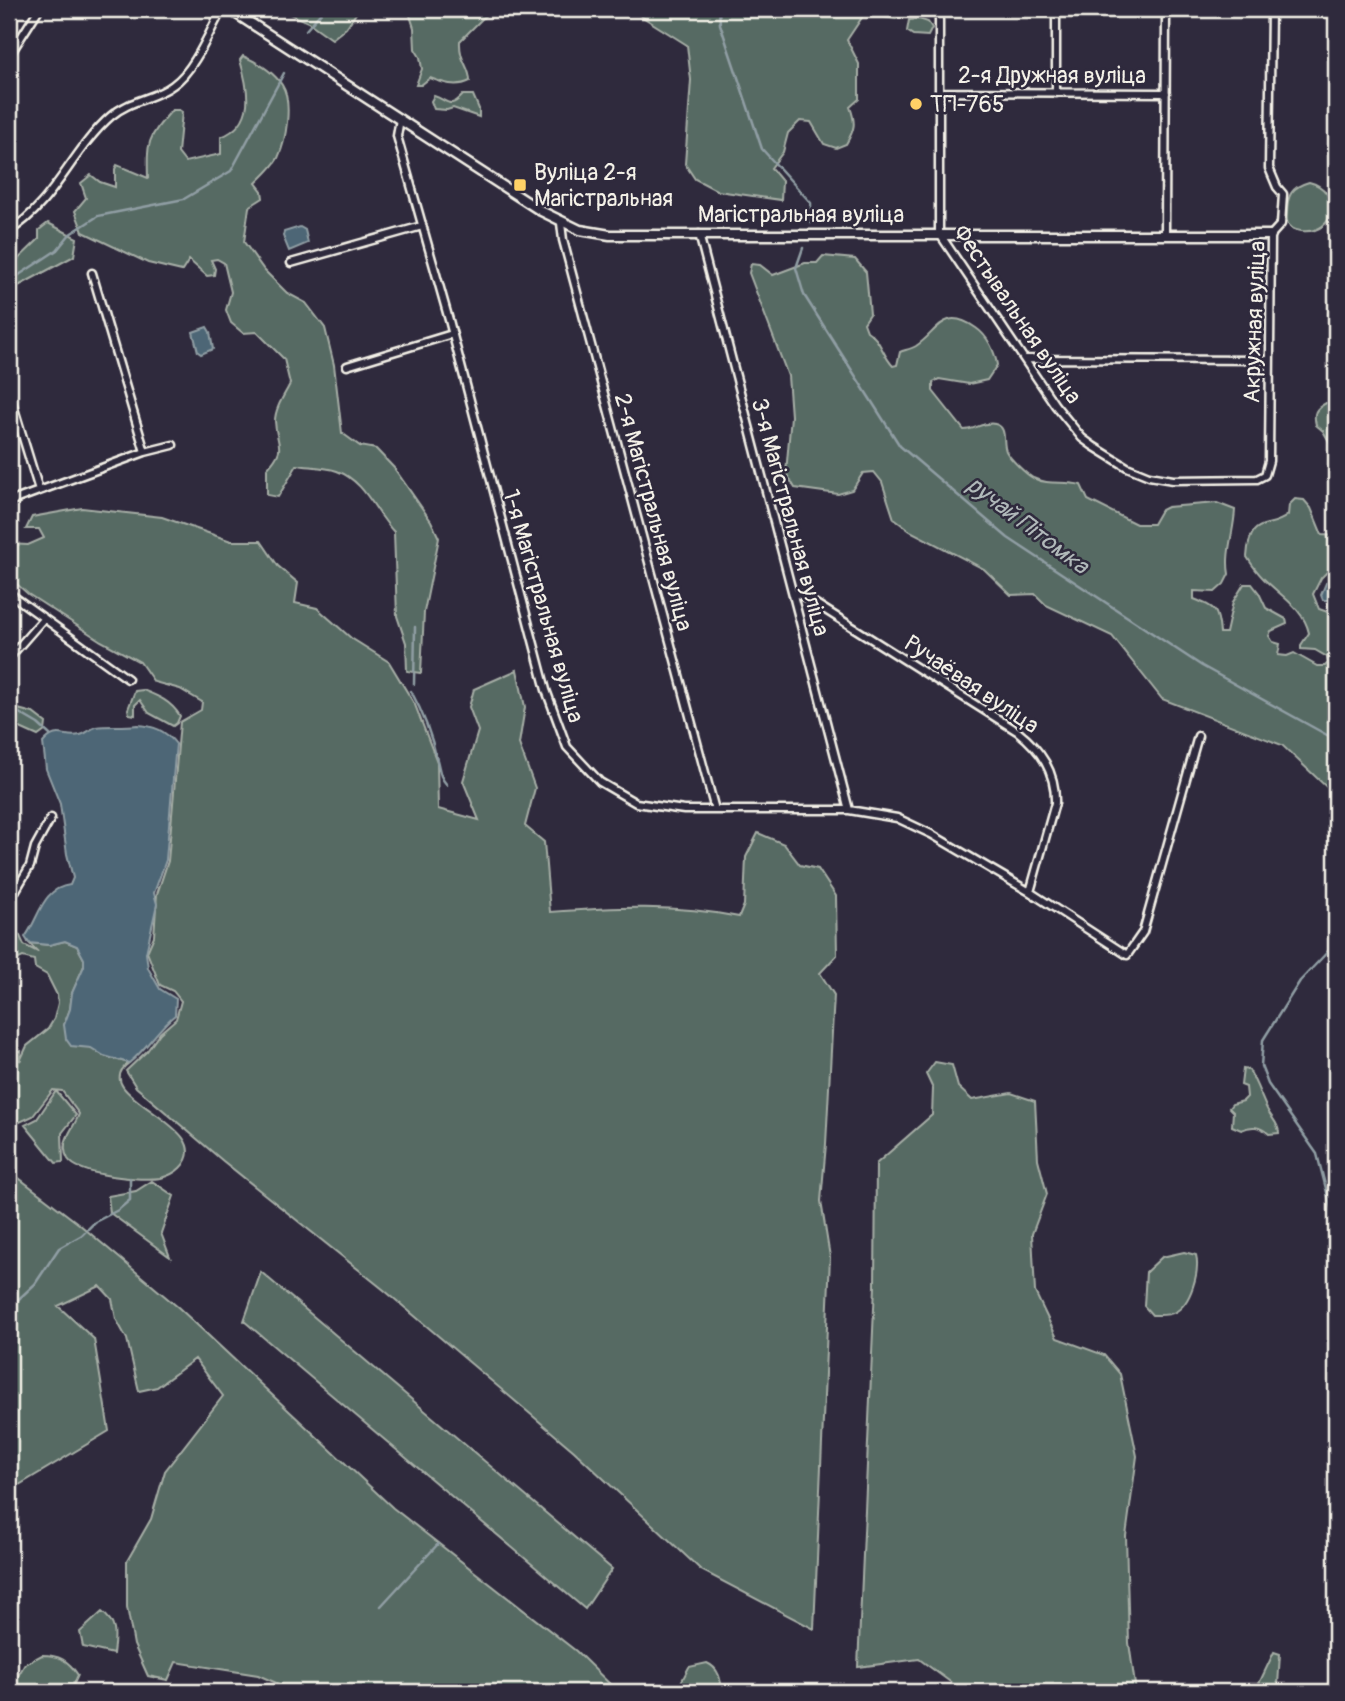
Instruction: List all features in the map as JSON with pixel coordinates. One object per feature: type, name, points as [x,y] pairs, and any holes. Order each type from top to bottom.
[{"type":"street","points":[[9,56],[39,9]]},
{"type":"street","points":[[9,231],[35,210],[111,116],[126,106],[173,85],[187,71],[222,9]]},
{"type":"street","name":"Магістральная вуліца","points":[[229,9],[561,223],[580,230],[610,235],[1271,235]]},
{"type":"street","name":"Фестывальная вуліца","points":[[939,9],[939,233],[1055,405],[1083,438],[1127,467],[1149,476],[1173,480],[1257,480],[1265,475]]},
{"type":"street","points":[[1055,93],[1056,9]]},
{"type":"street","points":[[1165,234],[1166,9]]},
{"type":"street","name":"Акружная вуліца","points":[[1265,475],[1269,461],[1271,235],[1281,223],[1283,194],[1269,168],[1271,9]]},
{"type":"street","name":"2-я Дружная вуліца","points":[[939,92],[1166,93]]},
{"type":"street","name":"1-я Магістральная вуліца","points":[[400,119],[397,136],[545,690],[567,747],[600,782],[636,803],[684,810],[849,810],[897,818],[931,834],[1030,892],[1127,955],[1143,932],[1198,736]]},
{"type":"street","name":"2-я Магістральная вуліца","points":[[561,223],[715,810]]},
{"type":"street","points":[[291,263],[422,226]]},
{"type":"street","name":"3-я Магістральная вуліца","points":[[699,234],[849,810]]},
{"type":"street","points":[[92,273],[145,452]]},
{"type":"street","points":[[347,366],[452,334]]},
{"type":"street","points":[[1026,359],[1269,360]]},
{"type":"street","points":[[9,392],[39,490]]},
{"type":"street","points":[[9,502],[145,452],[173,445]]},
{"type":"street","points":[[9,593],[128,679]]},
{"type":"street","name":"Ручаёвая вуліца","points":[[794,593],[805,597],[994,716],[1034,745],[1052,774],[1056,789],[1055,803],[1030,892]]},
{"type":"street","points":[[9,658],[44,618]]},
{"type":"street","points":[[9,902],[30,866],[35,847],[51,818]]},
{"type":"green space","points":[[279,9],[359,9],[346,28],[332,39],[308,22]]},
{"type":"green space","points":[[408,9],[484,9],[485,16],[460,41],[461,54],[470,81],[455,84],[430,78],[421,85],[416,85],[422,69],[415,49],[414,28]]},
{"type":"green space","points":[[630,9],[901,9],[901,15],[896,19],[884,17],[873,10],[863,16],[847,40],[859,64],[859,99],[850,107],[854,122],[851,134],[846,144],[836,148],[824,144],[811,122],[800,121],[788,133],[783,152],[771,168],[782,181],[781,200],[718,191],[695,179],[685,164],[691,80],[687,45]]},
{"type":"green space","points":[[909,20],[928,22],[932,28],[928,36],[913,35],[907,31]]},
{"type":"green space","points":[[243,56],[274,75],[285,92],[288,111],[284,142],[278,158],[256,183],[263,198],[249,207],[244,242],[264,270],[287,293],[306,303],[325,328],[334,365],[342,433],[360,446],[376,449],[394,468],[431,521],[439,538],[424,612],[421,673],[407,671],[406,643],[397,616],[394,532],[362,489],[337,471],[297,465],[278,497],[267,495],[267,469],[279,450],[275,416],[290,384],[284,359],[257,332],[243,333],[231,323],[226,310],[231,292],[224,263],[217,259],[211,260],[215,269],[214,275],[207,276],[189,260],[182,271],[148,263],[83,232],[75,211],[86,198],[81,183],[91,175],[100,182],[115,187],[117,165],[148,178],[150,141],[172,110],[182,112],[178,153],[185,162],[221,154],[221,137],[232,131],[245,114],[246,83],[240,60]]},
{"type":"green space","points":[[463,95],[473,95],[479,109],[479,117],[453,108],[434,109],[431,101],[434,96],[451,103]]},
{"type":"green space","points":[[1309,182],[1327,194],[1331,211],[1322,226],[1301,231],[1287,223],[1288,202],[1294,190]]},
{"type":"green space","points":[[48,223],[77,238],[74,256],[9,291],[9,268],[39,239],[39,230]]},
{"type":"green space","points":[[823,256],[855,259],[866,272],[870,314],[864,323],[893,366],[897,365],[900,352],[916,346],[948,320],[965,322],[984,335],[993,350],[997,365],[987,380],[969,384],[939,379],[933,382],[933,391],[964,430],[987,424],[1002,428],[1008,454],[1033,478],[1045,482],[1081,485],[1088,500],[1136,524],[1153,524],[1161,510],[1167,507],[1217,503],[1235,510],[1228,558],[1229,574],[1224,584],[1215,592],[1194,591],[1194,599],[1214,610],[1220,633],[1226,633],[1233,602],[1244,584],[1252,584],[1266,608],[1286,619],[1287,624],[1271,631],[1269,636],[1273,642],[1280,644],[1278,655],[1287,656],[1294,653],[1317,666],[1325,666],[1328,663],[1327,657],[1315,650],[1301,649],[1309,633],[1302,617],[1291,603],[1261,576],[1247,557],[1249,543],[1256,529],[1288,515],[1289,505],[1295,499],[1304,500],[1311,508],[1322,535],[1336,536],[1336,563],[1321,578],[1313,594],[1319,609],[1336,615],[1336,710],[1334,709],[1327,720],[1336,729],[1336,796],[1282,745],[1162,699],[1112,636],[1046,605],[1035,594],[1011,595],[984,569],[910,531],[894,519],[882,482],[874,472],[863,473],[852,490],[838,494],[795,488],[786,473],[791,416],[788,376],[749,273],[751,264],[760,265],[773,275],[805,263],[817,263]]},
{"type":"green space","points":[[1336,285],[1336,336],[1328,314]]},
{"type":"green space","points":[[1326,403],[1336,403],[1336,453],[1315,421],[1319,407]]},
{"type":"green space","points":[[82,508],[162,517],[231,541],[261,541],[278,566],[298,583],[295,603],[317,608],[351,638],[389,662],[415,705],[437,762],[438,809],[479,820],[463,781],[478,731],[469,707],[474,689],[517,670],[525,707],[519,744],[535,788],[525,826],[544,842],[550,912],[645,908],[692,910],[739,917],[744,905],[746,857],[758,833],[784,844],[800,865],[818,869],[836,896],[837,955],[820,973],[834,995],[821,1201],[830,1257],[814,1629],[701,1570],[574,1451],[384,1290],[223,1161],[136,1087],[126,1071],[176,1019],[181,1001],[173,991],[160,985],[147,952],[154,936],[157,894],[168,861],[180,722],[201,710],[202,702],[180,689],[154,682],[140,662],[101,641],[28,594],[9,577],[9,544],[28,545],[44,538],[39,529],[26,529],[32,517]]},
{"type":"green space","points":[[143,690],[173,706],[180,716],[177,723],[173,726],[149,713],[140,700],[135,705],[135,715],[129,714],[128,709],[135,691]]},
{"type":"green space","points":[[9,699],[18,709],[33,713],[46,723],[45,731],[38,736],[9,723]]},
{"type":"green space","points":[[16,934],[24,945],[38,952],[29,943],[49,945],[65,941],[77,946],[84,959],[84,966],[72,993],[64,1025],[104,1056],[129,1063],[120,1075],[123,1087],[183,1139],[188,1153],[176,1171],[161,1178],[140,1179],[97,1173],[74,1165],[65,1153],[65,1147],[79,1114],[62,1091],[53,1090],[33,1116],[20,1122],[14,1118],[10,1112],[9,1098],[17,1068],[9,1081],[9,1051],[21,1051],[20,1061],[27,1046],[48,1029],[58,1003],[47,975],[35,968],[34,960],[23,957],[14,961],[9,978],[9,950],[12,937]]},
{"type":"green space","points":[[935,1062],[952,1065],[958,1087],[972,1100],[1011,1093],[1035,1101],[1038,1159],[1047,1194],[1032,1234],[1035,1292],[1057,1338],[1104,1355],[1120,1374],[1137,1456],[1126,1536],[1129,1643],[1136,1692],[964,1692],[919,1659],[858,1667],[875,1286],[876,1164],[932,1115],[933,1089],[926,1074]]},
{"type":"green space","points":[[1243,1069],[1249,1070],[1278,1126],[1279,1133],[1269,1134],[1256,1127],[1241,1130],[1232,1126],[1233,1112],[1229,1108],[1247,1097],[1246,1087],[1241,1085]]},
{"type":"green space","points":[[56,1091],[76,1115],[62,1133],[63,1162],[56,1163],[25,1125],[37,1119]]},
{"type":"green space","points":[[9,1168],[179,1308],[393,1508],[576,1651],[618,1692],[297,1692],[258,1675],[176,1662],[168,1680],[148,1676],[134,1645],[127,1607],[127,1561],[151,1519],[165,1471],[223,1396],[195,1359],[157,1387],[139,1391],[127,1339],[116,1319],[112,1299],[100,1286],[58,1306],[94,1339],[109,1431],[9,1491]]},
{"type":"green space","points":[[152,1181],[174,1196],[161,1233],[170,1257],[110,1213],[108,1196],[136,1191]]},
{"type":"green space","points":[[1184,1252],[1196,1255],[1197,1262],[1190,1295],[1175,1312],[1152,1315],[1144,1306],[1146,1272],[1162,1257]]},
{"type":"green space","points":[[261,1272],[612,1569],[585,1609],[244,1321]]},
{"type":"green space","points":[[102,1612],[113,1626],[113,1654],[83,1647],[80,1632]]},
{"type":"green space","points":[[1274,1652],[1280,1654],[1280,1692],[1255,1692]]},
{"type":"green space","points":[[42,1655],[58,1657],[71,1666],[78,1675],[73,1686],[58,1692],[9,1692],[9,1684],[16,1679],[25,1664]]},
{"type":"green space","points":[[707,1663],[717,1671],[722,1692],[676,1692],[689,1667]]},
{"type":"water","points":[[300,227],[305,230],[308,243],[289,251],[284,232]]},
{"type":"water","points":[[207,327],[213,349],[201,354],[198,352],[193,332]]},
{"type":"water","points":[[1336,578],[1336,600],[1323,600],[1321,595],[1326,583]]},
{"type":"water","points":[[137,725],[159,730],[176,744],[166,860],[154,893],[157,904],[146,953],[148,968],[160,989],[176,999],[175,1015],[129,1063],[104,1056],[91,1048],[71,1046],[66,1039],[64,1025],[72,993],[84,966],[84,959],[77,946],[65,941],[49,945],[29,943],[25,937],[47,898],[60,888],[70,885],[73,878],[60,804],[46,769],[43,743],[57,734],[74,736],[96,727]]},
{"type":"waterway","points":[[306,30],[324,9]]},
{"type":"waterway","name":"ручай Пітомка","points":[[719,9],[720,24],[762,149],[811,203],[811,223]]},
{"type":"waterway","points":[[9,279],[57,250],[70,234],[98,216],[184,199],[231,171],[284,73]]},
{"type":"waterway","name":"ручай Пітомка","points":[[803,248],[796,268],[804,295],[900,446],[1008,538],[1202,666],[1336,740]]},
{"type":"waterway","points":[[414,684],[415,627]]},
{"type":"waterway","points":[[411,691],[426,724],[442,779],[447,785]]},
{"type":"waterway","points":[[9,707],[38,724],[50,735]]},
{"type":"waterway","name":"ручай Пітомка","points":[[1336,943],[1300,981],[1263,1040],[1261,1066],[1268,1084],[1317,1154],[1336,1227]]},
{"type":"waterway","points":[[9,1308],[35,1284],[59,1248],[82,1235],[95,1222],[130,1200],[130,1178]]},
{"type":"waterway","points":[[381,1606],[438,1544]]},
{"type":"place","name":"ТП-765","points":[[916,104]]},
{"type":"place","name":"Вуліца 2-я Магістральная","points":[[520,185]]}]
